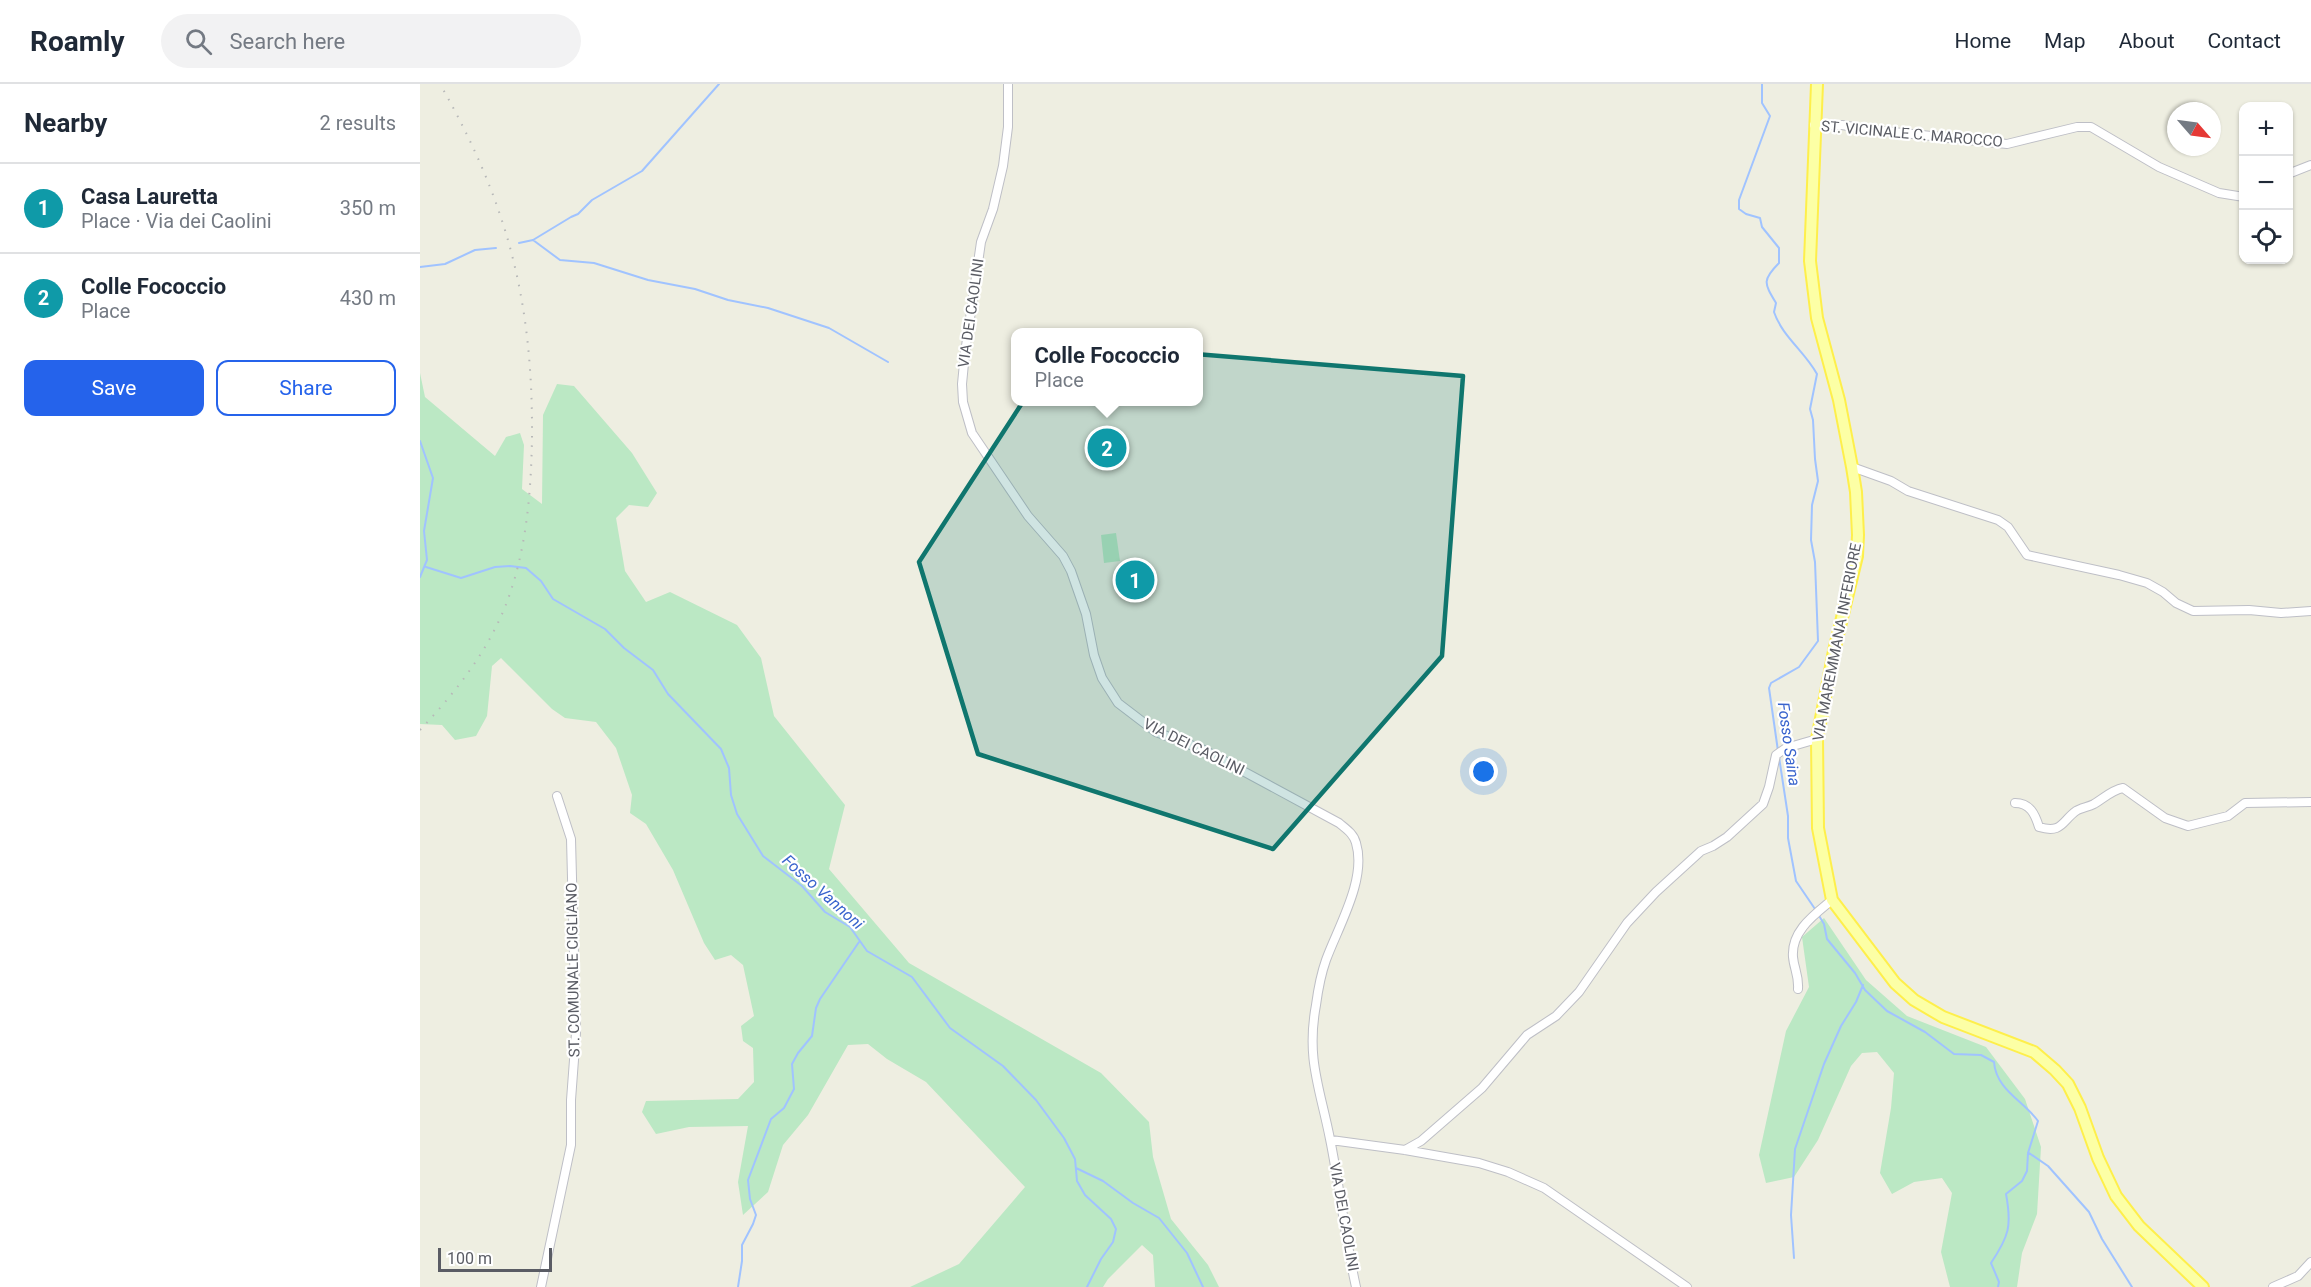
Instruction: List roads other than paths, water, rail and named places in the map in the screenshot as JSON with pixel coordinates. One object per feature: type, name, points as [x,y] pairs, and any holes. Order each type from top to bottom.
[{"type":"main road","name":"VIA MAREMMANA INFERIORE","points":[[1817,84],[1810,261],[1817,318],[1839,400],[1856,492],[1857,556],[1834,651],[1817,739],[1818,828],[1832,900],[1895,983],[1914,1000],[1943,1017],[2034,1053],[2055,1070],[2068,1084],[2080,1108],[2098,1158],[2116,1196],[2139,1226],[2203,1287]]},
{"type":"street","name":"VIA DEI CAOLINI","points":[[1008,84],[1008,127],[1003,166],[993,209],[981,242],[965,353],[962,384],[966,418],[982,450],[1001,474],[1028,516],[1063,556],[1071,571],[1086,614],[1094,655],[1102,678],[1118,703],[1156,732],[1204,750],[1339,823],[1350,832],[1356,842],[1359,861],[1355,884],[1325,963],[1312,1034],[1312,1057],[1330,1140],[1356,1287]]},
{"type":"street","name":"ST. VICINALE C. MAROCCO","points":[[1814,125],[1842,125],[2007,144],[2077,127],[2091,127],[2159,167],[2219,193],[2239,196]]},
{"type":"street","points":[[2293,172],[2311,165]]},
{"type":"street","points":[[1852,467],[1891,481],[1908,491],[1998,520],[2008,527],[2027,555],[2147,583],[2176,603],[2193,611],[2249,610],[2281,613],[2311,611]]},
{"type":"street","points":[[1405,1150],[1421,1141],[1482,1088],[1527,1035],[1556,1016],[1579,992],[1627,923],[1656,892],[1701,850],[1713,846],[1726,837],[1763,804],[1776,755],[1786,748],[1817,739]]},
{"type":"street","points":[[2015,802],[2024,803],[2032,810],[2039,827],[2048,830],[2057,827],[2075,812],[2092,805],[2116,789],[2123,788],[2165,818],[2188,826],[2228,816],[2245,803],[2311,802]]},
{"type":"street","name":"ST. COMUNALE CIGLIANO","points":[[541,1287],[571,1145],[571,1100],[576,1033],[571,839],[557,796]]},
{"type":"street","points":[[1798,989],[1799,975],[1794,960],[1793,945],[1805,924],[1832,900]]},
{"type":"street","points":[[1330,1140],[1479,1163],[1508,1172],[1544,1188],[1687,1287]]},
{"type":"street","points":[[2272,1287],[2298,1276],[2311,1262]]},
{"type":"waterway","points":[[519,243],[533,240],[578,214],[592,200],[642,171],[719,84]]},
{"type":"waterway","name":"Fosso Saina","points":[[1762,84],[1762,103],[1770,116],[1739,200],[1739,209],[1746,214],[1760,218],[1762,227],[1779,248],[1779,263],[1767,278],[1767,286],[1776,303],[1774,312],[1782,329],[1817,374],[1810,409],[1818,481],[1812,505],[1811,540],[1815,562],[1818,641],[1799,667],[1771,683],[1769,688],[1778,751]]},
{"type":"waterway","points":[[533,240],[560,260],[594,263],[648,280],[695,289],[728,300],[768,308],[829,328],[888,362]]},
{"type":"waterway","points":[[420,267],[445,264],[475,250],[496,248]]},
{"type":"waterway","points":[[420,441],[433,478],[424,531],[427,560],[420,577]]},
{"type":"waterway","name":"Fosso Vannoni","points":[[426,567],[461,578],[495,567],[526,568],[541,581],[553,599],[605,629],[624,648],[653,670],[668,694],[721,749],[729,768],[731,795],[737,814],[763,856],[802,886],[825,912],[850,927],[867,951],[912,977],[950,1028],[1003,1066],[1036,1100],[1064,1138],[1075,1159],[1077,1181],[1085,1195],[1111,1219],[1116,1229],[1113,1242],[1101,1259],[1087,1287]]},
{"type":"waterway","name":"Fosso Saina","points":[[1779,757],[1788,816],[1788,838],[1796,881],[1824,924],[1827,939],[1855,973],[1865,990],[1887,1011],[1925,1032],[1954,1054],[1981,1055],[1994,1062],[1996,1072],[2005,1088],[2038,1121],[2028,1153],[2027,1171],[2022,1181],[2006,1194],[2009,1214],[2008,1230],[1991,1263],[1999,1282],[1998,1287]]},
{"type":"waterway","points":[[738,1287],[742,1245],[756,1215],[750,1199],[748,1180],[771,1119],[784,1108],[794,1089],[792,1064],[812,1036],[816,1008],[820,999],[859,942]]},
{"type":"waterway","points":[[1794,1258],[1791,1215],[1795,1149],[1824,1064],[1863,985]]},
{"type":"waterway","name":"Fosso Saina","points":[[2029,1153],[2048,1166],[2089,1212],[2102,1239],[2132,1287]]},
{"type":"waterway","points":[[1076,1168],[1103,1181],[1133,1203],[1159,1218],[1187,1253],[1203,1287]]},
{"type":"railway","points":[[420,730],[468,673],[505,607],[523,545],[529,503],[532,438],[528,342],[512,255],[483,170],[440,84]]},
{"type":"place","name":"Colle Fococcio","points":[[1107,448]]},
{"type":"place","name":"Casa Lauretta","points":[[1135,580]]}]
